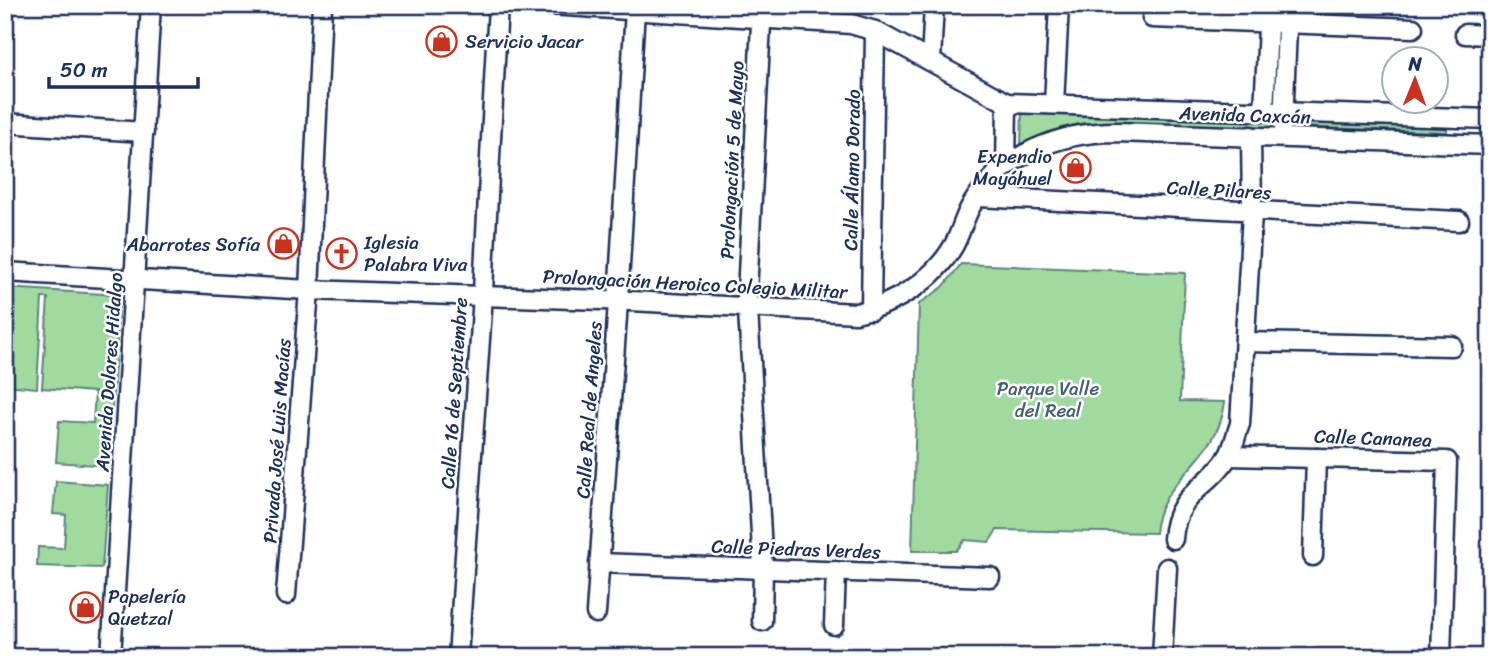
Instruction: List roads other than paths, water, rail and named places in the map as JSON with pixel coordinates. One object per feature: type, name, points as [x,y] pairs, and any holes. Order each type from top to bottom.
[{"type":"street","name":"Avenida Dolores Hidalgo","points":[[111,657],[151,5]]},
{"type":"street","name":"Privada José Luis Macías","points":[[286,595],[309,290],[322,5]]},
{"type":"street","name":"Calle 16 de Septiembre","points":[[458,657],[498,5]]},
{"type":"street","points":[[549,5],[761,11],[851,24],[875,31],[1007,103],[1006,166]]},
{"type":"street","points":[[931,60],[934,5]]},
{"type":"street","points":[[1054,104],[1059,5]]},
{"type":"street","points":[[1283,137],[1288,5]]},
{"type":"street","name":"Calle Real de Angeles","points":[[596,613],[635,9]]},
{"type":"street","name":"Prolongación 5 de Mayo","points":[[761,11],[747,309],[763,568],[762,621]]},
{"type":"street","points":[[1264,111],[1269,14]]},
{"type":"street","points":[[1152,18],[1269,14],[1287,24],[1413,29]]},
{"type":"street","name":"Calle Álamo Dorado","points":[[871,310],[875,31]]},
{"type":"street","points":[[1465,34],[1490,35]]},
{"type":"street","name":"Avenida Caxcán","points":[[1007,103],[1490,119]]},
{"type":"street","points":[[1459,144],[1460,118]]},
{"type":"street","points":[[5,123],[144,132]]},
{"type":"street","name":"Avenida Caxcán","points":[[1006,166],[1038,147],[1089,132],[1490,145]]},
{"type":"street","points":[[1172,539],[1174,524],[1182,505],[1228,456],[1240,424],[1252,213],[1251,136]]},
{"type":"street","name":"Prolongación Heroico Colegio Militar","points":[[5,272],[309,290],[618,301],[836,314],[871,310],[897,299],[933,271],[954,246],[978,197],[1006,166]]},
{"type":"street","name":"Calle Pilares","points":[[978,197],[1252,213],[1459,221]]},
{"type":"street","points":[[1246,342],[1452,346]]},
{"type":"street","name":"Calle Cananea","points":[[1228,456],[1447,461],[1441,657]]},
{"type":"street","points":[[1313,556],[1316,458]]},
{"type":"street","name":"Calle Piedras Verdes","points":[[599,563],[990,577]]},
{"type":"street","points":[[1162,657],[1167,568]]},
{"type":"street","points":[[834,625],[836,571]]},
{"type":"place","name":"Servicio Jacar","points":[[442,41]]},
{"type":"place","name":"Expendio Mayáhuel","points":[[1075,167]]},
{"type":"place","name":"Abarrotes Sofía","points":[[283,244]]},
{"type":"place","name":"Iglesia Palabra Viva","points":[[341,253]]},
{"type":"place","name":"Papelería Quetzal","points":[[85,607]]},
{"type":"park label","name":"Parque Valle del Real","points":[[1048,399]]}]
